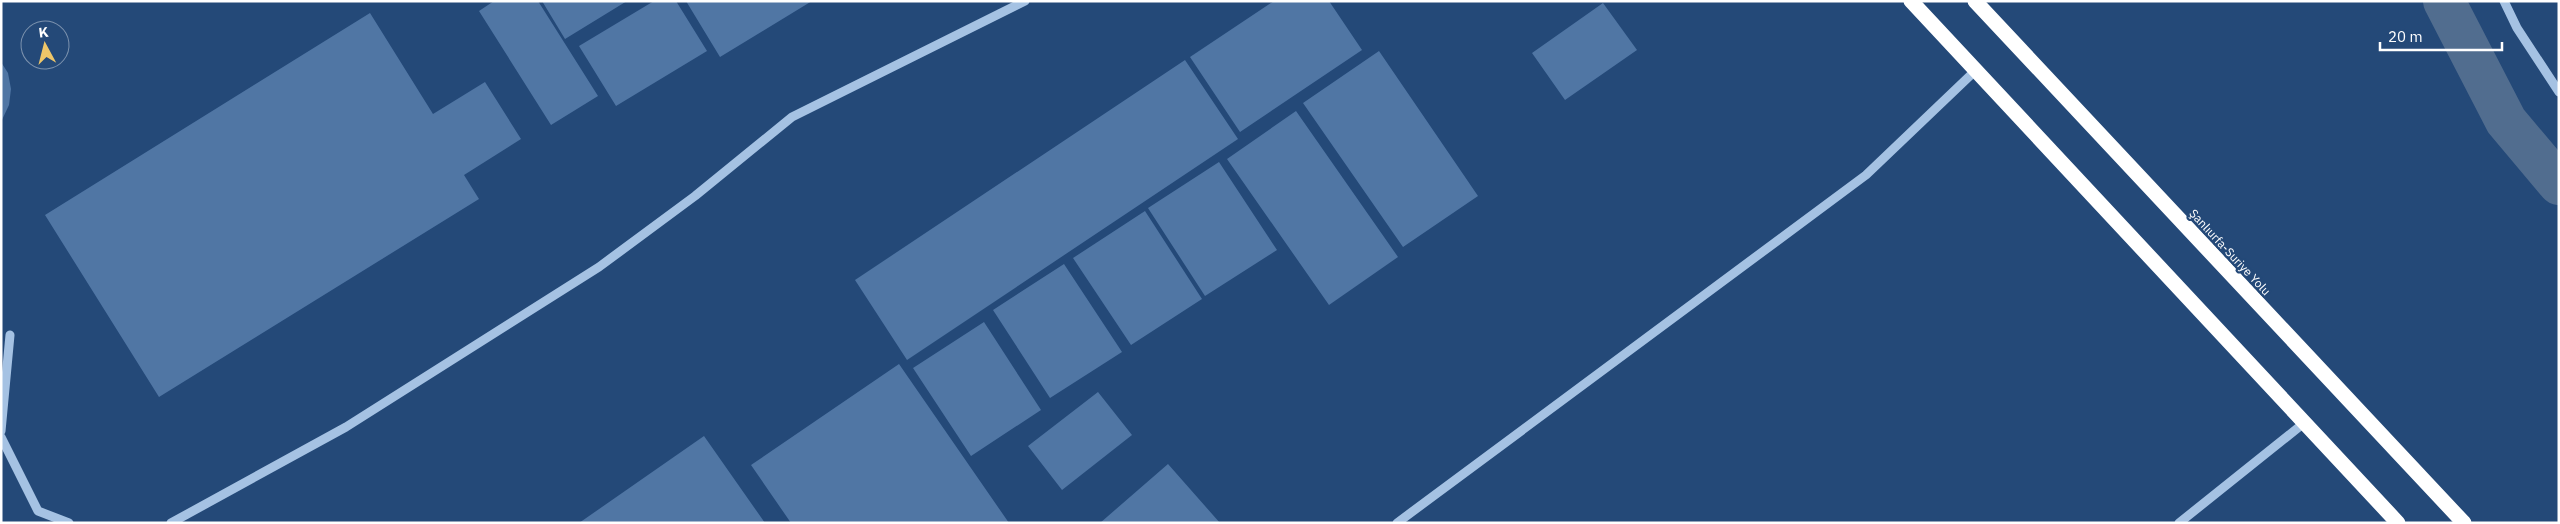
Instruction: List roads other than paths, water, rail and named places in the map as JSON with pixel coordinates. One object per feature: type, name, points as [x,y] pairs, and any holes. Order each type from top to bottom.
[{"type":"highway","points":[[1911,1],[2398,523]]},
{"type":"highway","name":"Şanlıurfa-Suriye Yolu","points":[[1975,1],[2464,523]]},
{"type":"street","points":[[171,523],[346,427],[599,267],[695,196],[792,117],[1025,1]]},
{"type":"street","points":[[2504,1],[2517,28],[2559,92]]},
{"type":"street","points":[[1397,523],[1866,175],[1976,70]]},
{"type":"street","points":[[1,431],[10,335]]},
{"type":"street","points":[[2179,523],[2304,423]]},
{"type":"street","points":[[1,437],[38,511],[69,523]]},
{"type":"waterway","points":[[2444,1],[2506,121],[2559,184]]}]
